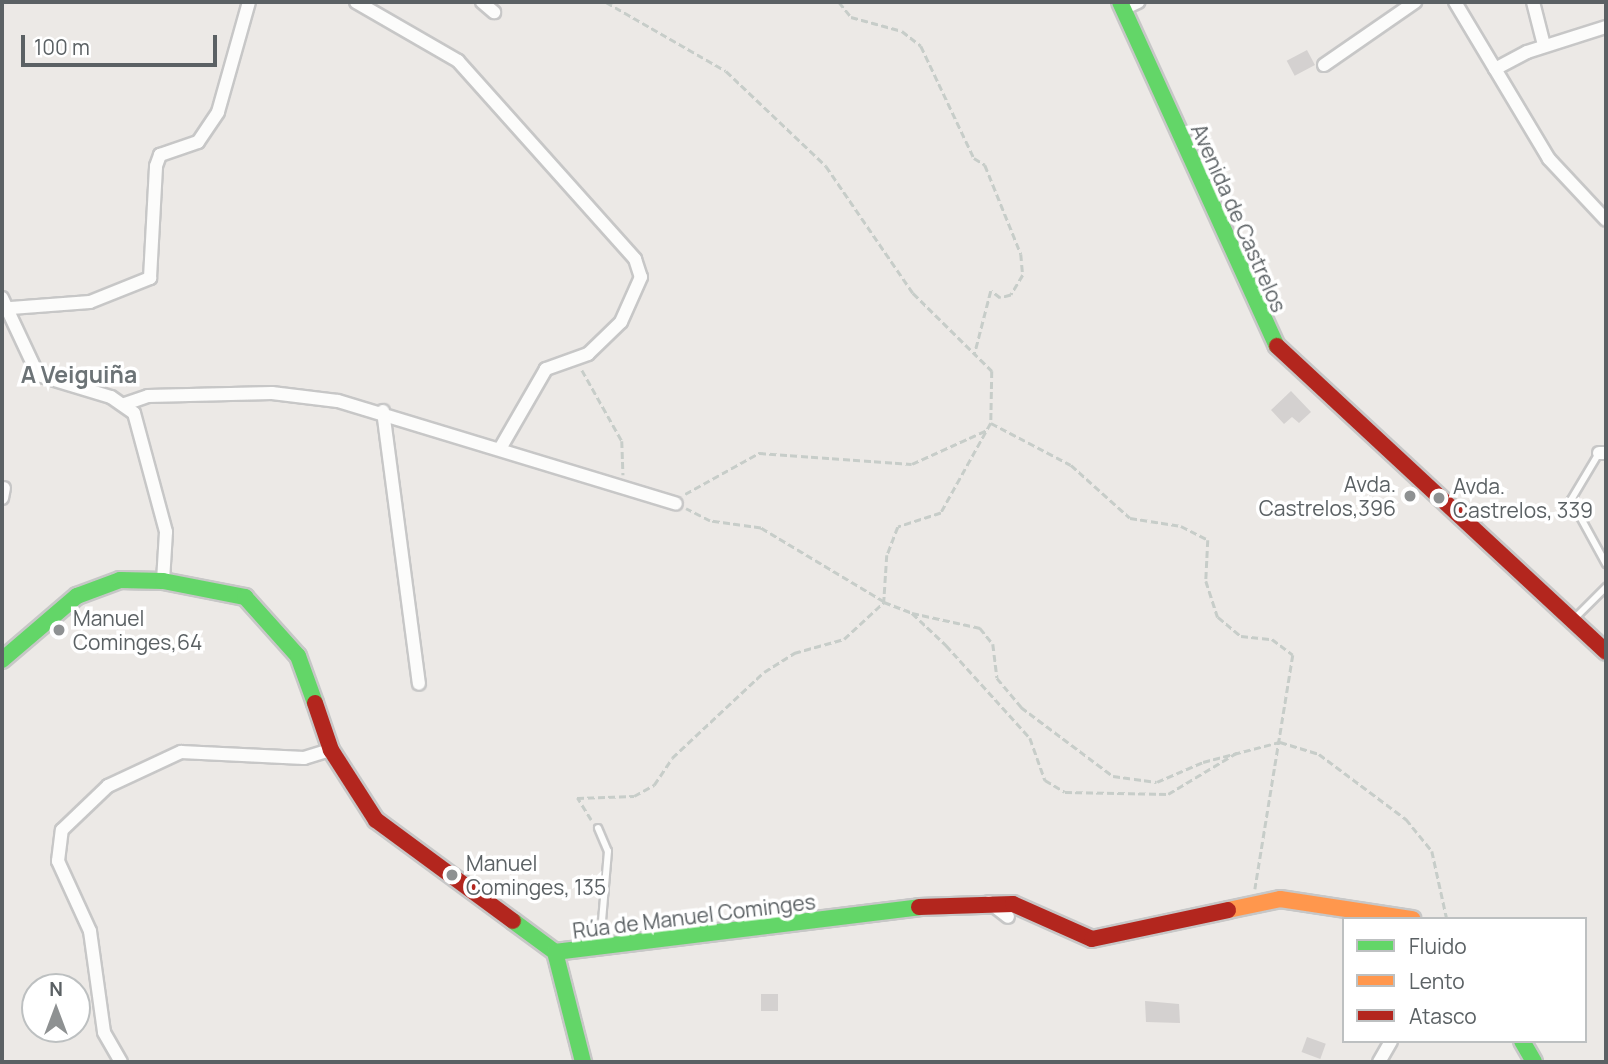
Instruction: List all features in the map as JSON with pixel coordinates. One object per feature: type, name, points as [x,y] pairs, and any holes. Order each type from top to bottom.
[{"type":"street","points":[[163,581],[166,532],[134,412],[125,404],[38,374],[19,344],[6,303],[90,302],[150,278],[156,166],[160,155],[198,142],[218,112],[249,2]]},
{"type":"street","points":[[356,2],[458,61],[635,259],[640,277],[621,322],[578,358],[547,369],[501,447]]},
{"type":"street","points":[[482,2],[495,12]]},
{"type":"street","points":[[1324,65],[1415,2]]},
{"type":"street","points":[[1455,2],[1561,174],[1606,220]]},
{"type":"street","points":[[1533,2],[1544,45]]},
{"type":"street","name":"Avenida de Castrelos","points":[[1127,4],[1276,345],[1606,652]]},
{"type":"street","points":[[1495,69],[1544,45],[1606,27]]},
{"type":"street","points":[[125,404],[148,396],[272,393],[383,411],[501,447],[618,491],[676,504]]},
{"type":"street","points":[[383,411],[419,684]]},
{"type":"street","name":"Rúa de Manuel Cominges","points":[[2,660],[87,592],[120,580],[163,581],[228,592],[269,617],[304,669],[331,750],[397,841],[555,952],[601,950],[989,902],[1023,908],[1091,939],[1253,905],[1307,900],[1401,917]]},
{"type":"street","points":[[121,1062],[104,1032],[90,931],[58,861],[62,830],[108,786],[181,752],[304,758],[331,750]]},
{"type":"street","points":[[989,902],[1008,917]]},
{"type":"street","points":[[555,952],[583,1062]]},
{"type":"street","points":[[1379,1062],[1390,1043]]},
{"type":"lane","points":[[1603,453],[1571,500],[1606,564]]},
{"type":"lane","points":[[1572,621],[1606,587]]},
{"type":"lane","points":[[598,828],[608,851],[601,950]]},
{"type":"path","points":[[598,828],[575,804],[577,798],[634,796],[654,785],[672,758],[764,672],[794,653],[844,639],[884,602],[887,555],[898,527],[941,513],[991,424],[992,371],[913,293],[827,166],[726,71],[606,2]]},
{"type":"path","points":[[839,2],[851,18],[902,31],[921,46],[974,158],[985,165],[1021,254],[1023,275],[1011,295],[1000,299],[991,292],[975,353]]},
{"type":"path","points":[[578,358],[622,441],[625,466],[618,491]]},
{"type":"path","points":[[991,424],[1071,466],[1130,518],[1181,526],[1208,540],[1206,581],[1218,617],[1241,636],[1272,639],[1293,655],[1253,905]]},
{"type":"path","points":[[676,504],[758,453],[912,464],[987,430]]},
{"type":"path","points":[[676,504],[710,520],[761,528],[884,602],[912,613],[979,628],[993,644],[997,678],[1021,707],[1113,776],[1157,782],[1238,752],[1280,742],[1319,754],[1406,819],[1432,851],[1447,917]]},
{"type":"path","points":[[912,613],[1030,738],[1045,780],[1065,792],[1168,794],[1238,752]]},
{"type":"building","points":[[1307,50],[1315,65],[1295,76],[1287,61]]},
{"type":"building","points":[[1291,391],[1311,412],[1299,423],[1292,417],[1284,424],[1271,410]]},
{"type":"building","points":[[761,994],[778,994],[778,1011],[761,1011]]},
{"type":"building","points":[[1145,1001],[1179,1004],[1180,1023],[1146,1022]]},
{"type":"building","points":[[1307,1037],[1326,1044],[1320,1059],[1302,1052]]},
{"type":"traffic: fast","points":[[1120,2],[1277,346]]},
{"type":"traffic: fast","points":[[2,660],[77,596],[120,580],[163,581],[245,597],[298,656],[315,703]]},
{"type":"traffic: fast","points":[[513,921],[555,952],[919,907]]},
{"type":"traffic: fast","points":[[555,952],[583,1062]]},
{"type":"traffic: fast","points":[[1523,1043],[1534,1062]]},
{"type":"traffic: slow","points":[[1228,910],[1280,899],[1399,917]]},
{"type":"traffic: jam","points":[[1277,346],[1606,652]]},
{"type":"traffic: jam","points":[[315,703],[331,750],[376,820],[513,921]]},
{"type":"traffic: jam","points":[[919,907],[1013,904],[1092,939],[1228,910]]},
{"type":"place","name":"Avda. Castrelos,396","points":[[1410,496]]},
{"type":"place","name":"Avda. Castrelos, 339","points":[[1439,498]]},
{"type":"place","name":"Manuel Cominges,64","points":[[59,630]]},
{"type":"place","name":"Manuel Cominges, 135","points":[[452,875]]},
{"type":"district","name":"A Veiguiña","points":[[79,374]]}]
